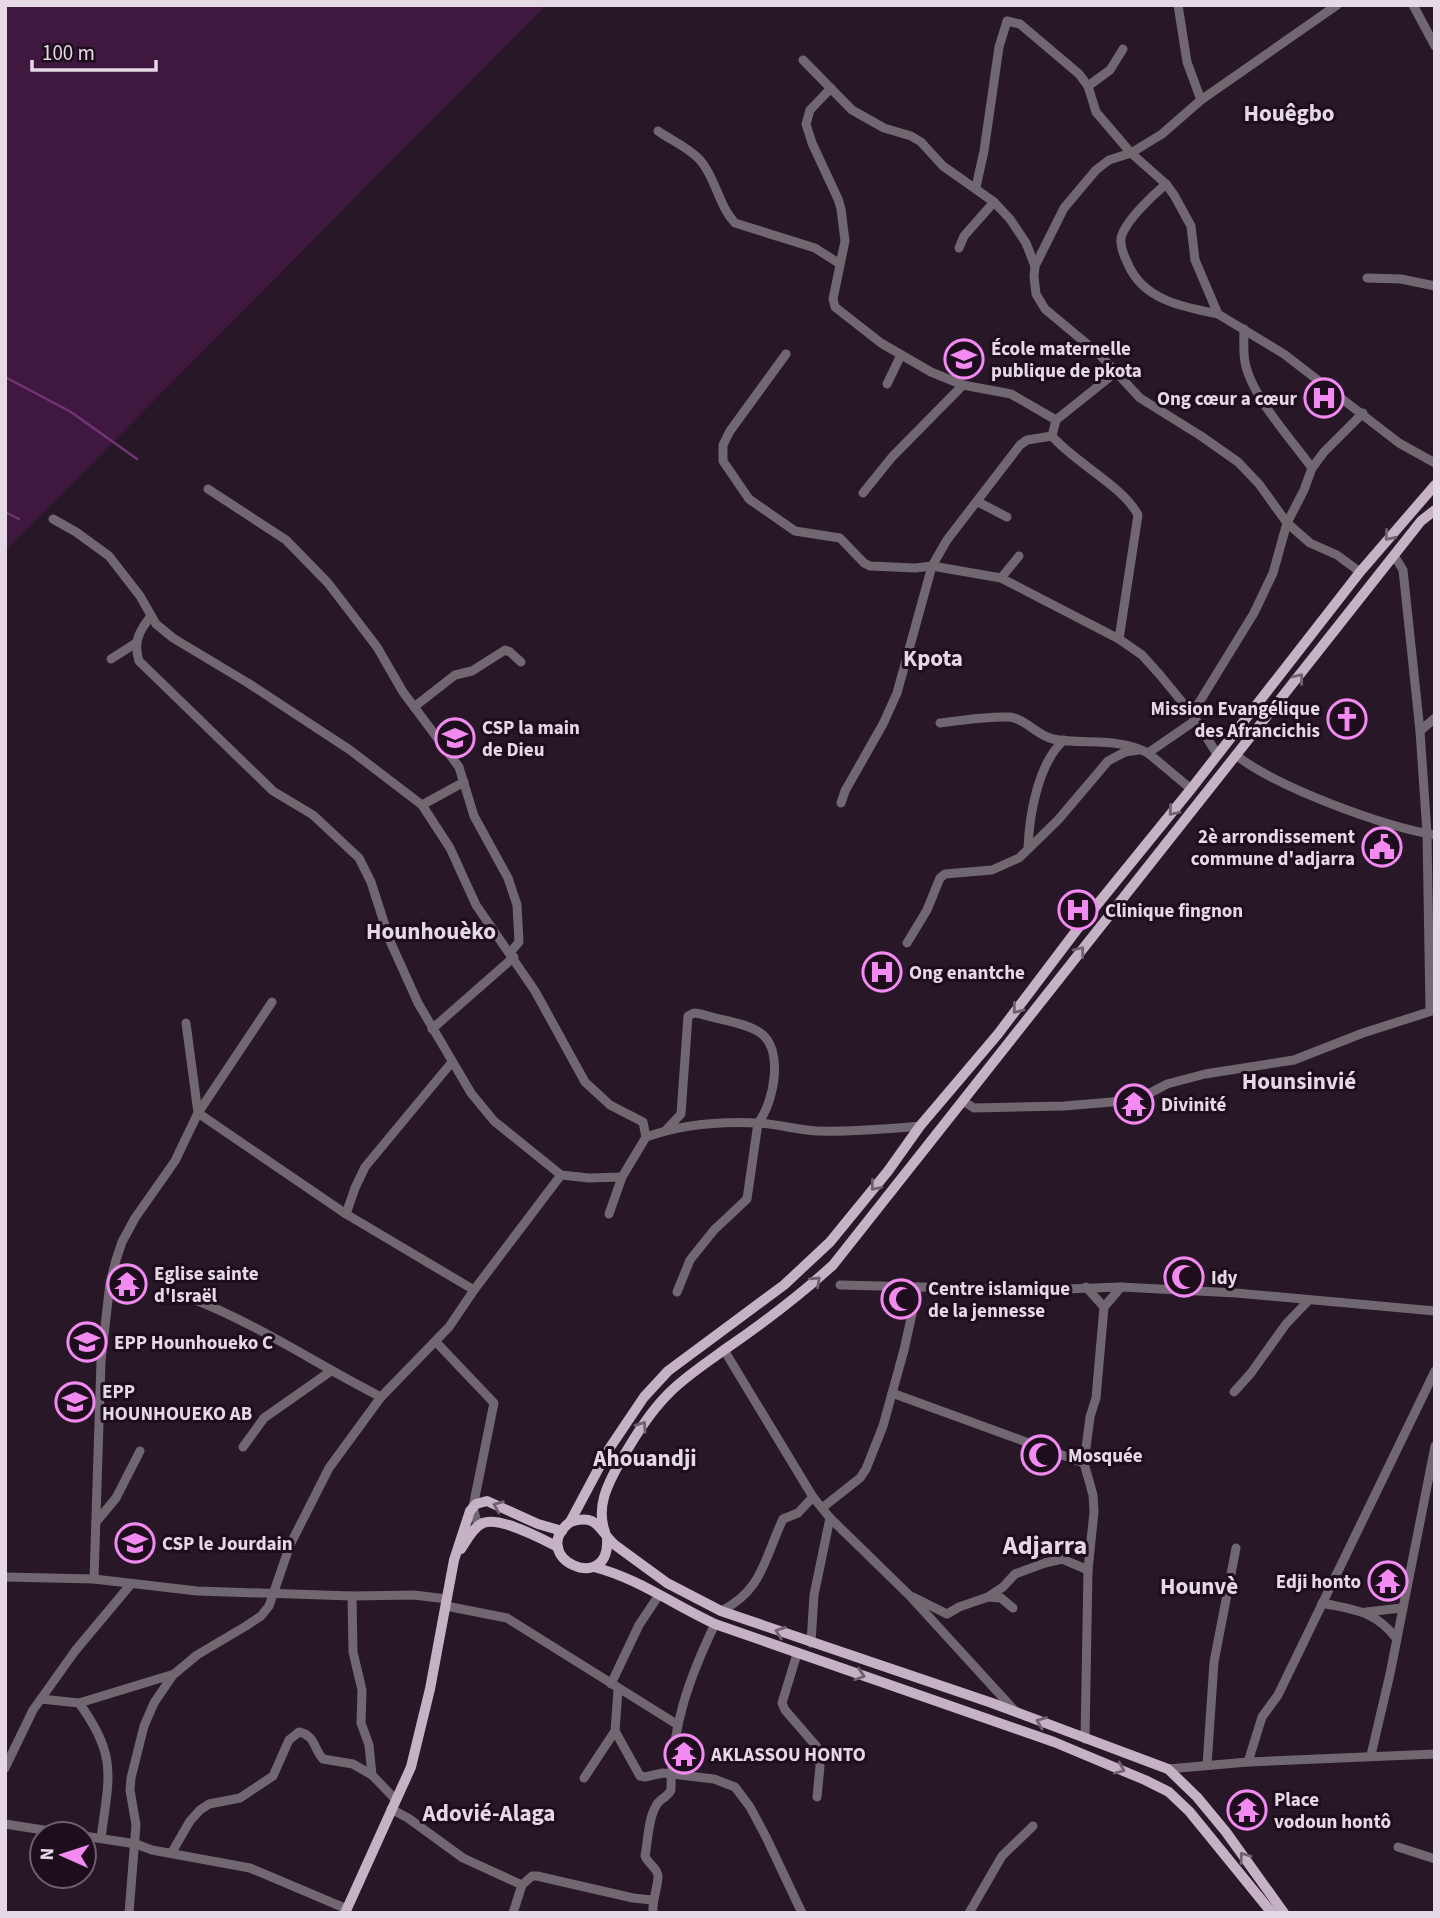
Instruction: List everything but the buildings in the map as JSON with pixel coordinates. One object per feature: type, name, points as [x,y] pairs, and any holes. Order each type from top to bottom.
[{"type":"main road","points":[[1272,1913],[1189,1811],[1169,1792],[1054,1742],[715,1623],[625,1576],[594,1567],[582,1569],[571,1566],[562,1558],[558,1547],[562,1531],[570,1522],[609,1448],[644,1397],[668,1371],[785,1285],[830,1242],[888,1171],[920,1126],[998,1034],[1360,572],[1435,485]]},
{"type":"main road","points":[[594,1567],[606,1555],[606,1535],[601,1519],[604,1497],[618,1466],[652,1412],[691,1373],[807,1289],[833,1265],[1095,932],[1422,522],[1435,510]]},
{"type":"main road","points":[[346,1911],[411,1767],[454,1560],[463,1528],[473,1507],[487,1502],[538,1524],[562,1531]]},
{"type":"main road","points":[[570,1522],[580,1519],[599,1524],[606,1535],[667,1583],[721,1611],[1016,1712],[1168,1769],[1219,1823],[1283,1913]]},
{"type":"main road","points":[[454,1560],[478,1526],[491,1522],[501,1523],[558,1547]]},
{"type":"street","points":[[1178,5],[1186,62],[1201,100]]},
{"type":"street","points":[[1337,5],[1201,100],[1162,134],[1131,152],[1109,160],[1080,187],[1064,208],[1035,266],[1034,277],[1036,293],[1045,309],[1099,354],[1140,397],[1238,463],[1259,484],[1287,523],[1310,543],[1337,555],[1360,572]]},
{"type":"street","points":[[1413,5],[1435,46]]},
{"type":"street","points":[[976,187],[999,47],[1007,21],[1020,23],[1064,60],[1088,86],[1096,112],[1131,152],[1166,184],[1191,226],[1195,260],[1218,314]]},
{"type":"street","points":[[1088,86],[1110,69],[1123,49]]},
{"type":"street","points":[[803,60],[852,110],[884,128],[921,142],[943,166],[995,202],[1026,243],[1035,266]]},
{"type":"street","points":[[831,88],[810,110],[806,124],[841,209],[845,241],[833,299],[835,307],[881,343],[946,380],[1011,394],[1056,420]]},
{"type":"street","points":[[658,131],[688,149],[701,162],[725,213],[735,223],[815,248],[840,264]]},
{"type":"street","points":[[1166,184],[1127,226],[1122,236],[1121,245],[1126,260],[1132,274],[1143,287],[1172,303],[1218,314],[1244,329],[1283,354],[1399,443],[1435,463]]},
{"type":"street","points":[[959,248],[964,236],[995,202]]},
{"type":"street","points":[[1367,278],[1401,279],[1435,286]]},
{"type":"street","points":[[1244,329],[1245,363],[1249,374],[1262,400],[1312,468]]},
{"type":"street","points":[[786,354],[730,431],[723,445],[723,461],[749,499],[795,531],[839,538],[870,566],[932,566],[1001,578],[1119,639],[1142,655],[1194,717],[1217,754]]},
{"type":"street","points":[[887,384],[901,355]]},
{"type":"street","points":[[1052,436],[1056,420],[1116,372]]},
{"type":"street","points":[[863,493],[885,464],[963,385]]},
{"type":"street","points":[[907,943],[927,910],[940,878],[945,874],[992,870],[1019,858],[1058,820],[1108,761],[1125,752],[1144,751],[1194,717],[1254,613],[1273,573],[1287,523],[1304,491],[1312,468],[1363,413]]},
{"type":"street","points":[[841,803],[897,693],[932,566],[947,540],[1020,445],[1027,440],[1052,436]]},
{"type":"street","points":[[1052,436],[1062,448],[1124,497],[1138,515],[1119,639]]},
{"type":"street","points":[[208,489],[286,540],[306,559],[370,638],[414,707],[459,767],[477,822],[508,878],[517,905],[519,942],[512,955],[432,1029]]},
{"type":"street","points":[[978,502],[1007,517]]},
{"type":"street","points":[[53,519],[76,531],[109,556],[140,596],[151,616],[173,638],[350,750],[422,805],[450,848],[476,905],[512,955],[585,1082],[610,1105],[643,1122],[646,1137]]},
{"type":"street","points":[[1001,578],[1019,556]]},
{"type":"street","points":[[963,1101],[974,1108],[1112,1102],[1205,1074],[1294,1060],[1432,1010],[1431,834],[1403,570],[1395,557]]},
{"type":"street","points":[[151,616],[138,635],[136,643],[139,661],[279,796],[313,815],[359,858],[372,882],[396,955],[432,1029],[471,1093],[494,1121],[561,1175],[622,1177]]},
{"type":"street","points":[[110,659],[136,643]]},
{"type":"street","points":[[414,707],[455,675],[472,671],[505,650],[521,662]]},
{"type":"street","points":[[940,723],[1009,717],[1022,721],[1042,736],[1105,743],[1144,751],[1191,789]]},
{"type":"street","points":[[1420,731],[1435,718]]},
{"type":"street","points":[[1028,849],[1031,813],[1040,783],[1051,753],[1064,740]]},
{"type":"street","points":[[1237,756],[1265,774],[1334,804],[1431,834]]},
{"type":"street","points":[[422,805],[464,782]]},
{"type":"street","points":[[94,1579],[101,1361],[110,1283],[116,1261],[122,1242],[175,1161],[198,1113],[272,1002]]},
{"type":"street","points":[[666,1130],[681,1114],[688,1016],[694,1013],[751,1028],[766,1037],[773,1056],[775,1081],[765,1114],[758,1123],[747,1199],[713,1230],[690,1260],[677,1292]]},
{"type":"street","points":[[186,1023],[198,1113],[346,1214],[474,1290]]},
{"type":"street","points":[[346,1214],[365,1167],[452,1062]]},
{"type":"street","points":[[609,1214],[622,1177],[646,1137],[666,1130],[726,1123],[758,1123],[792,1129],[829,1131],[920,1126]]},
{"type":"street","points":[[129,1913],[136,1844],[130,1790],[135,1758],[154,1703],[173,1675],[197,1655],[261,1616],[274,1595],[290,1545],[328,1468],[382,1397],[436,1342],[561,1175]]},
{"type":"street","points":[[840,1285],[1054,1290],[1121,1287],[1236,1293],[1435,1311]]},
{"type":"street","points":[[822,1508],[863,1474],[883,1426],[918,1287]]},
{"type":"street","points":[[1086,1287],[1104,1307]]},
{"type":"street","points":[[1085,1739],[1088,1570],[1094,1512],[1093,1494],[1084,1463],[1090,1417],[1096,1398],[1104,1307],[1121,1287]]},
{"type":"street","points":[[193,1299],[250,1324],[382,1397]]},
{"type":"street","points":[[1234,1392],[1286,1324],[1308,1300]]},
{"type":"street","points":[[436,1342],[494,1403],[473,1507],[478,1526]]},
{"type":"street","points":[[724,1350],[813,1497],[830,1518],[909,1595],[1016,1712]]},
{"type":"street","points":[[243,1447],[264,1418],[331,1371]]},
{"type":"street","points":[[1248,1762],[1262,1717],[1278,1695],[1435,1371]]},
{"type":"street","points":[[892,1393],[1084,1463]]},
{"type":"street","points":[[1371,1755],[1435,1446]]},
{"type":"street","points":[[96,1522],[116,1498],[140,1451]]},
{"type":"street","points":[[721,1611],[738,1602],[750,1591],[759,1577],[783,1520],[799,1513],[813,1497]]},
{"type":"street","points":[[811,1643],[814,1595],[830,1518]]},
{"type":"street","points":[[1207,1765],[1215,1652],[1236,1548]]},
{"type":"street","points":[[909,1595],[947,1614],[988,1597],[1003,1587],[1014,1574],[1045,1563],[1062,1559],[1088,1570]]},
{"type":"street","points":[[5,1577],[94,1579],[197,1591],[274,1595],[405,1594],[446,1602],[507,1618],[678,1725]]},
{"type":"street","points":[[5,1768],[33,1710],[75,1651],[131,1584]]},
{"type":"street","points":[[659,1595],[639,1625],[614,1687],[615,1731],[640,1776],[671,1774],[714,1779],[735,1787],[750,1807],[766,1837],[802,1913]]},
{"type":"street","points":[[352,1596],[353,1652],[362,1690],[361,1723],[369,1745],[372,1775]]},
{"type":"street","points":[[988,1597],[1001,1598],[1013,1608]]},
{"type":"street","points":[[1322,1603],[1366,1612],[1402,1608]]},
{"type":"street","points":[[1366,1612],[1390,1630],[1396,1638]]},
{"type":"street","points":[[653,1913],[652,1900],[658,1874],[645,1856],[655,1807],[671,1790],[678,1725],[687,1687],[715,1623]]},
{"type":"street","points":[[797,1654],[782,1703],[817,1746],[820,1766],[817,1797]]},
{"type":"street","points":[[41,1699],[79,1703],[173,1675]]},
{"type":"street","points":[[79,1703],[102,1739],[107,1760],[109,1781],[101,1838]]},
{"type":"street","points":[[584,1778],[615,1731]]},
{"type":"street","points":[[172,1852],[190,1821],[200,1810],[209,1804],[240,1798],[273,1776],[289,1740],[299,1732],[310,1736],[323,1759],[353,1764],[372,1775],[393,1804],[408,1818],[463,1858],[522,1885]]},
{"type":"street","points":[[1168,1769],[1371,1755],[1435,1754]]},
{"type":"street","points":[[5,1824],[28,1828]]},
{"type":"street","points":[[969,1913],[1002,1856],[1033,1826]]},
{"type":"street","points":[[98,1838],[250,1868],[346,1911]]},
{"type":"street","points":[[1398,1847],[1435,1860]]},
{"type":"street","points":[[513,1913],[522,1885],[532,1876],[652,1900]]},
{"type":"shaded area","points":[[5,5],[546,5],[5,551]]},
{"type":"waterway","points":[[5,377],[71,412],[137,459]]},
{"type":"waterway","points":[[5,512],[19,519]]},
{"type":"place","name":"École maternelle publique de pkota","points":[[964,359]]},
{"type":"place","name":"Ong cœur a cœur","points":[[1324,398]]},
{"type":"place","name":"Mission Evangélique des Afrancichis","points":[[1347,719]]},
{"type":"place","name":"CSP la main de Dieu","points":[[455,738]]},
{"type":"place","name":"2è arrondissement commune d'adjarra","points":[[1382,847]]},
{"type":"place","name":"Clinique fingnon","points":[[1078,910]]},
{"type":"place","name":"Ong enantche","points":[[882,972]]},
{"type":"place","name":"Divinité","points":[[1134,1104]]},
{"type":"place","name":"Idy","points":[[1184,1277]]},
{"type":"place","name":"Eglise sainte d'Israël","points":[[127,1284]]},
{"type":"place","name":"Centre islamique de la jennesse","points":[[901,1299]]},
{"type":"place","name":"EPP Hounhoueko C","points":[[87,1342]]},
{"type":"place","name":"EPP HOUNHOUEKO AB","points":[[75,1402]]},
{"type":"place","name":"Mosquée","points":[[1041,1455]]},
{"type":"place","name":"CSP le Jourdain","points":[[135,1543]]},
{"type":"place","name":"Edji honto","points":[[1388,1581]]},
{"type":"place","name":"AKLASSOU HONTO","points":[[684,1754]]},
{"type":"place","name":"Place vodoun hontô","points":[[1247,1810]]},
{"type":"district","name":"Houêgbo","points":[[1289,113]]},
{"type":"district","name":"Kpota","points":[[933,658]]},
{"type":"district","name":"Hounhouèko","points":[[431,931]]},
{"type":"district","name":"Hounsinvié","points":[[1299,1081]]},
{"type":"district","name":"Ahouandji","points":[[645,1458]]},
{"type":"district","name":"Adjarra","points":[[1045,1545]]},
{"type":"district","name":"Hounvè","points":[[1199,1586]]},
{"type":"district","name":"Adovié-Alaga","points":[[489,1813]]}]
